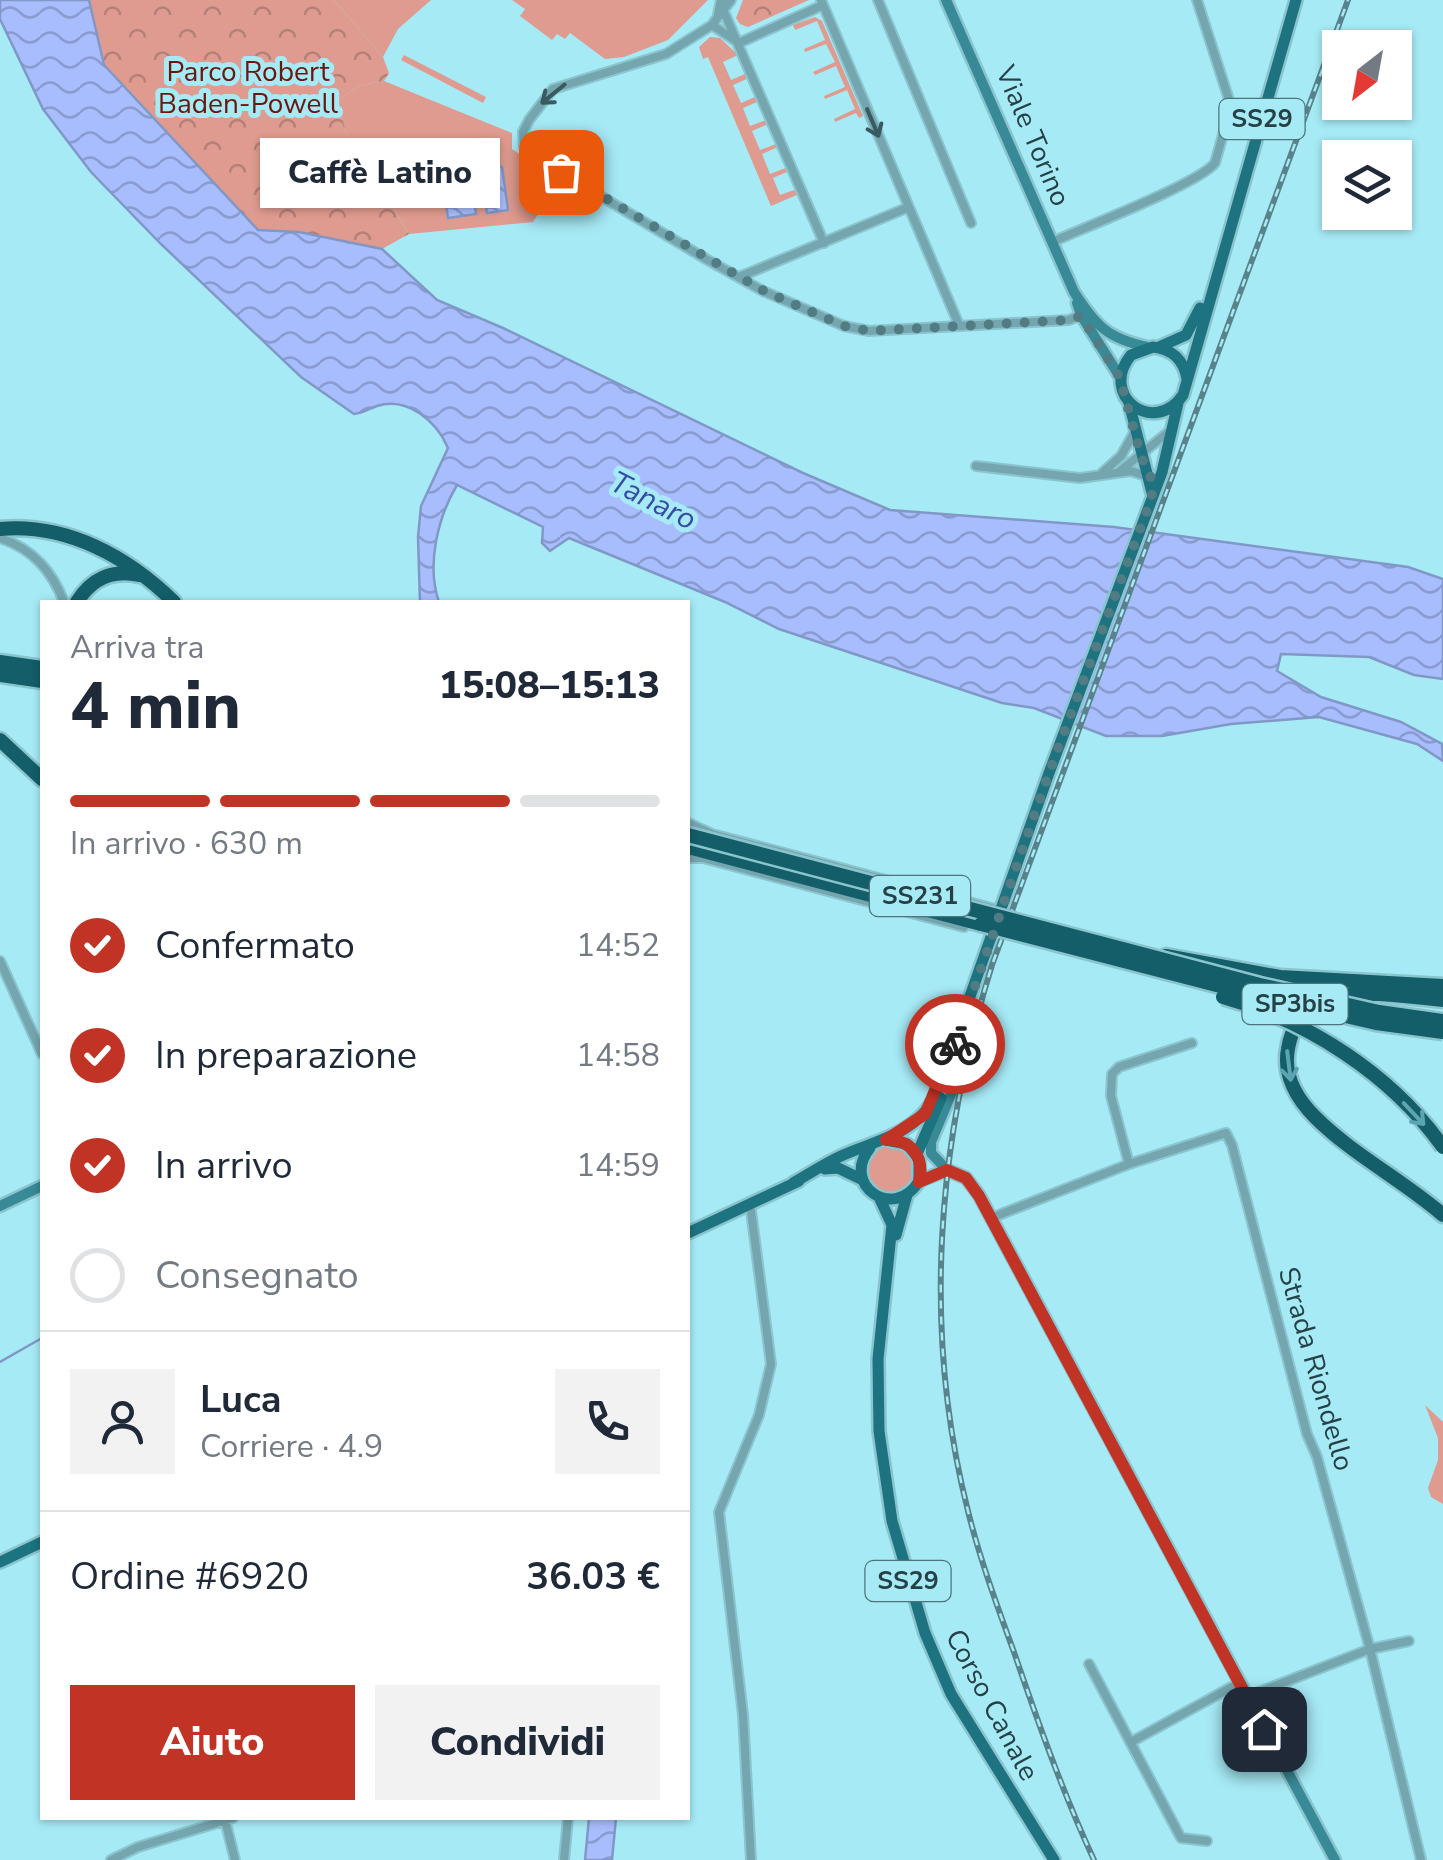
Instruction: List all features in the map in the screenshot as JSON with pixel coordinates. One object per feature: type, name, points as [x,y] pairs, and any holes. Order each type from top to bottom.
[{"type":"highway","points":[[0,529],[42,529],[78,539],[124,562],[171,600]]},
{"type":"highway","points":[[79,600],[99,579],[120,573],[142,576]]},
{"type":"highway","points":[[0,662],[40,668]]},
{"type":"highway","points":[[0,675],[40,681]]},
{"type":"highway","points":[[0,740],[40,777]]},
{"type":"highway","name":"SS231","points":[[690,836],[1150,962],[1167,980],[1238,1001],[1309,1031],[1386,1086],[1443,1148]]},
{"type":"highway","name":"SS231","points":[[690,847],[1150,962],[1173,956],[1280,977],[1443,986]]},
{"type":"highway","name":"SP3bis","points":[[1150,962],[1322,1000],[1443,1021]]},
{"type":"highway","name":"SP3bis","points":[[1150,962],[1376,1023],[1443,1032]]},
{"type":"highway","points":[[1443,1000],[1348,993],[1326,999],[1309,1008],[1299,1020],[1287,1052],[1287,1070],[1293,1087],[1315,1118],[1443,1215]]},
{"type":"main road","name":"SS29","points":[[1187,379],[1296,0]]},
{"type":"main road","points":[[1152,497],[1151,478],[1134,434],[1120,378],[1127,360],[1179,340],[1191,331],[1233,220]]},
{"type":"main road","points":[[793,1183],[842,1156],[880,1142],[925,1114],[933,1101],[1147,512],[1187,379],[1180,360],[1153,347]]},
{"type":"main road","points":[[1129,403],[1154,414],[1178,403]]},
{"type":"main road","points":[[917,1154],[940,1103],[962,1026]]},
{"type":"main road","points":[[907,1195],[894,1200],[869,1190],[863,1180],[862,1160],[880,1142],[907,1144],[917,1154],[919,1182]]},
{"type":"main road","points":[[690,1232],[826,1168],[838,1168],[863,1180]]},
{"type":"main road","name":"SS29","points":[[907,1195],[919,1182]]},
{"type":"main road","name":"Corso Canale","points":[[887,1268],[907,1195]]},
{"type":"main road","name":"Corso Canale","points":[[880,1197],[892,1224],[878,1359],[879,1431],[892,1521],[924,1634],[952,1694],[1054,1860]]},
{"type":"main road","points":[[0,1562],[40,1543]]},
{"type":"street","points":[[721,0],[718,19],[728,39],[739,43],[822,2],[959,325]]},
{"type":"street","points":[[731,0],[718,19],[666,54],[554,89],[529,120],[523,132],[524,146],[738,277],[858,330],[1069,320],[1081,316]]},
{"type":"street","points":[[878,0],[971,223]]},
{"type":"street","name":"Viale Torino","points":[[946,0],[1081,316],[1120,378]]},
{"type":"street","points":[[1052,242],[1182,184],[1216,163],[1232,106],[1197,0]]},
{"type":"street","points":[[718,19],[739,43],[824,243]]},
{"type":"street","points":[[738,277],[909,207]]},
{"type":"street","name":"Viale Torino","points":[[1074,292],[1090,316],[1112,337],[1153,347]]},
{"type":"street","points":[[1120,471],[1172,429]]},
{"type":"street","points":[[1094,477],[1114,465],[1134,434]]},
{"type":"street","points":[[976,466],[1094,477],[1131,470],[1151,478]]},
{"type":"street","points":[[0,538],[40,560],[63,600]]},
{"type":"street","points":[[690,824],[712,834],[1000,910]]},
{"type":"street","points":[[690,858],[703,858],[992,934]]},
{"type":"street","points":[[0,961],[40,1050]]},
{"type":"street","points":[[1128,1164],[1111,1096],[1112,1074],[1119,1067],[1192,1043]]},
{"type":"street","points":[[956,1051],[952,1092],[930,1147],[934,1158],[947,1170],[966,1178],[991,1218],[1335,1860]]},
{"type":"street","name":"Strada Riondello","points":[[991,1218],[1128,1164],[1226,1133],[1307,1434],[1318,1457],[1370,1648],[1421,1860]]},
{"type":"street","points":[[919,1182],[947,1170]]},
{"type":"street","points":[[0,1206],[40,1187]]},
{"type":"street","points":[[750,1204],[771,1364],[766,1396],[718,1512],[743,1715],[751,1860]]},
{"type":"street","points":[[1246,1697],[1370,1648],[1409,1640]]},
{"type":"street","points":[[1089,1664],[1181,1838],[1206,1841]]},
{"type":"street","points":[[1130,1742],[1239,1683]]},
{"type":"street","points":[[111,1860],[138,1847],[226,1820]]},
{"type":"street","points":[[229,1820],[236,1860]]},
{"type":"street","points":[[564,1860],[568,1820]]},
{"type":"green space","name":"Parco Robert Baden-Powell","points":[[89,0],[334,0],[383,57],[389,73],[384,81],[361,85],[338,100],[346,132],[409,234],[382,249],[258,230],[104,65]]},
{"type":"green space","points":[[334,0],[431,0],[398,29],[383,57]]},
{"type":"green space","points":[[512,0],[708,0],[668,40],[624,57],[605,59],[570,33],[565,39],[557,34],[552,40],[520,16],[525,9]]},
{"type":"green space","points":[[743,0],[809,0],[748,27],[736,18]]},
{"type":"green space","points":[[815,17],[822,21],[863,116],[859,118],[856,113],[835,122],[834,119],[855,109],[847,90],[825,99],[824,96],[845,87],[836,66],[815,75],[813,72],[835,62],[826,44],[805,52],[804,49],[825,40],[817,21],[795,30],[793,25]]},
{"type":"green space","points":[[710,37],[720,38],[738,55],[723,62],[731,80],[747,73],[749,78],[733,85],[741,103],[755,97],[757,102],[743,108],[750,126],[766,120],[768,124],[752,131],[760,150],[776,144],[778,147],[762,154],[770,174],[788,167],[789,171],[773,178],[780,195],[797,189],[799,194],[771,206],[708,57],[703,59],[699,47]]},
{"type":"green space","points":[[404,55],[486,97],[483,103],[401,60]]},
{"type":"green space","points":[[384,81],[512,133],[512,149],[540,167],[547,200],[533,222],[409,234],[346,132],[338,100],[361,85]]},
{"type":"green space","points":[[891,1145],[908,1152],[915,1169],[908,1186],[891,1193],[874,1186],[867,1169],[874,1152]]},
{"type":"green space","points":[[1425,1405],[1443,1422],[1443,1504],[1431,1497],[1428,1488],[1438,1460],[1438,1438]]},
{"type":"water","name":"Tanaro","points":[[0,0],[89,0],[104,65],[258,230],[299,232],[382,249],[437,300],[803,473],[890,510],[1114,527],[1408,567],[1443,579],[1443,679],[1414,675],[1369,657],[1281,654],[1277,671],[1321,697],[1401,722],[1442,744],[1443,761],[1417,744],[1319,717],[1231,724],[1162,736],[1106,736],[1034,708],[1002,703],[779,629],[725,602],[569,538],[550,551],[542,543],[543,527],[457,485],[436,542],[434,573],[438,600],[420,600],[421,506],[448,448],[437,429],[420,414],[400,405],[377,406],[354,414],[301,377],[91,172],[43,109],[0,19]]},
{"type":"water","points":[[466,146],[476,214],[448,218],[438,150]]},
{"type":"water","points":[[502,167],[508,210],[487,213],[481,170]]},
{"type":"water","points":[[589,1820],[616,1820],[612,1860],[585,1860]]},
{"type":"waterway","points":[[0,1362],[40,1339]]},
{"type":"railway","points":[[1094,1860],[1052,1759],[968,1511],[945,1374],[942,1236],[948,1168],[973,1032],[992,965],[1348,0]]},
{"type":"way so far","points":[[561,172],[764,291],[844,326],[869,331],[1069,320],[1081,316],[1120,378],[1134,434],[1151,478],[1152,497],[1049,773],[955,1044]]},
{"type":"place","name":"Caffè Latino","points":[[561,172]]},
{"type":"route","points":[[955,1044],[925,1114],[886,1140],[900,1141],[913,1148],[920,1159],[919,1182],[947,1170],[966,1178],[979,1196],[1264,1729]]}]
